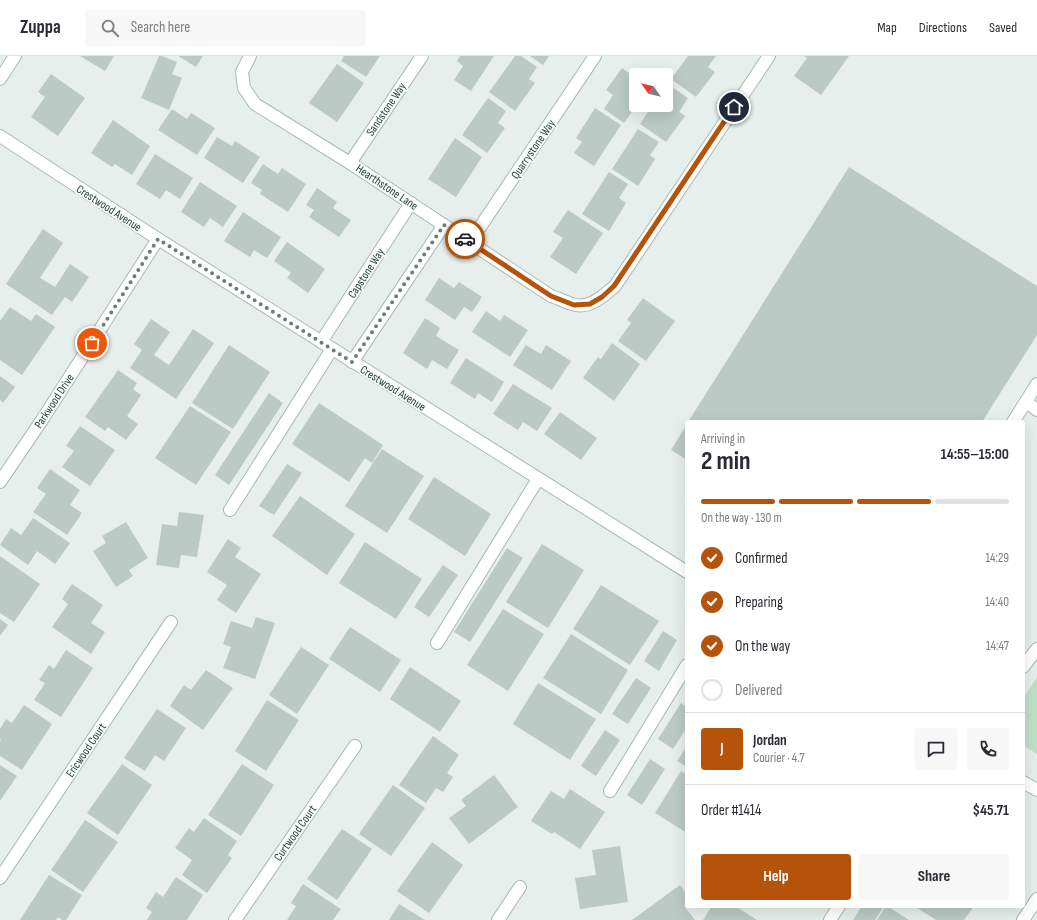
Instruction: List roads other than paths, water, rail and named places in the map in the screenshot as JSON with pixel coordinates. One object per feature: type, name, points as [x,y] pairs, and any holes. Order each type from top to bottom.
[{"type":"street","points":[[0,78],[15,56]]},
{"type":"street","name":"Hearthstone Lane","points":[[250,56],[242,72],[243,83],[244,88],[255,104],[412,203],[551,296],[574,305],[590,304],[602,297],[614,286],[769,56]]},
{"type":"street","name":"Sandstone Way","points":[[350,163],[422,56]]},
{"type":"street","name":"Quarrystone Way","points":[[470,242],[595,56]]},
{"type":"street","name":"Crestwood Avenue","points":[[0,136],[158,239],[685,571]]},
{"type":"street","name":"Capstone Way","points":[[321,342],[412,203]]},
{"type":"street","points":[[352,362],[444,225]]},
{"type":"street","name":"Parkwood Drive","points":[[0,482],[42,420],[158,239]]},
{"type":"street","points":[[230,510],[332,349]]},
{"type":"street","points":[[1014,420],[1037,384]]},
{"type":"street","points":[[1026,402],[1037,410]]},
{"type":"street","points":[[437,643],[538,479]]},
{"type":"street","name":"Ericwood Court","points":[[0,878],[171,622]]},
{"type":"street","points":[[1025,664],[1037,649]]},
{"type":"street","points":[[610,791],[685,668]]},
{"type":"street","name":"Curtwood Court","points":[[235,920],[355,746]]},
{"type":"street","points":[[1025,783],[1037,790]]},
{"type":"street","points":[[498,920],[520,887]]},
{"type":"street","points":[[1023,920],[1037,899]]},
{"type":"street","points":[[830,920],[837,908]]}]
